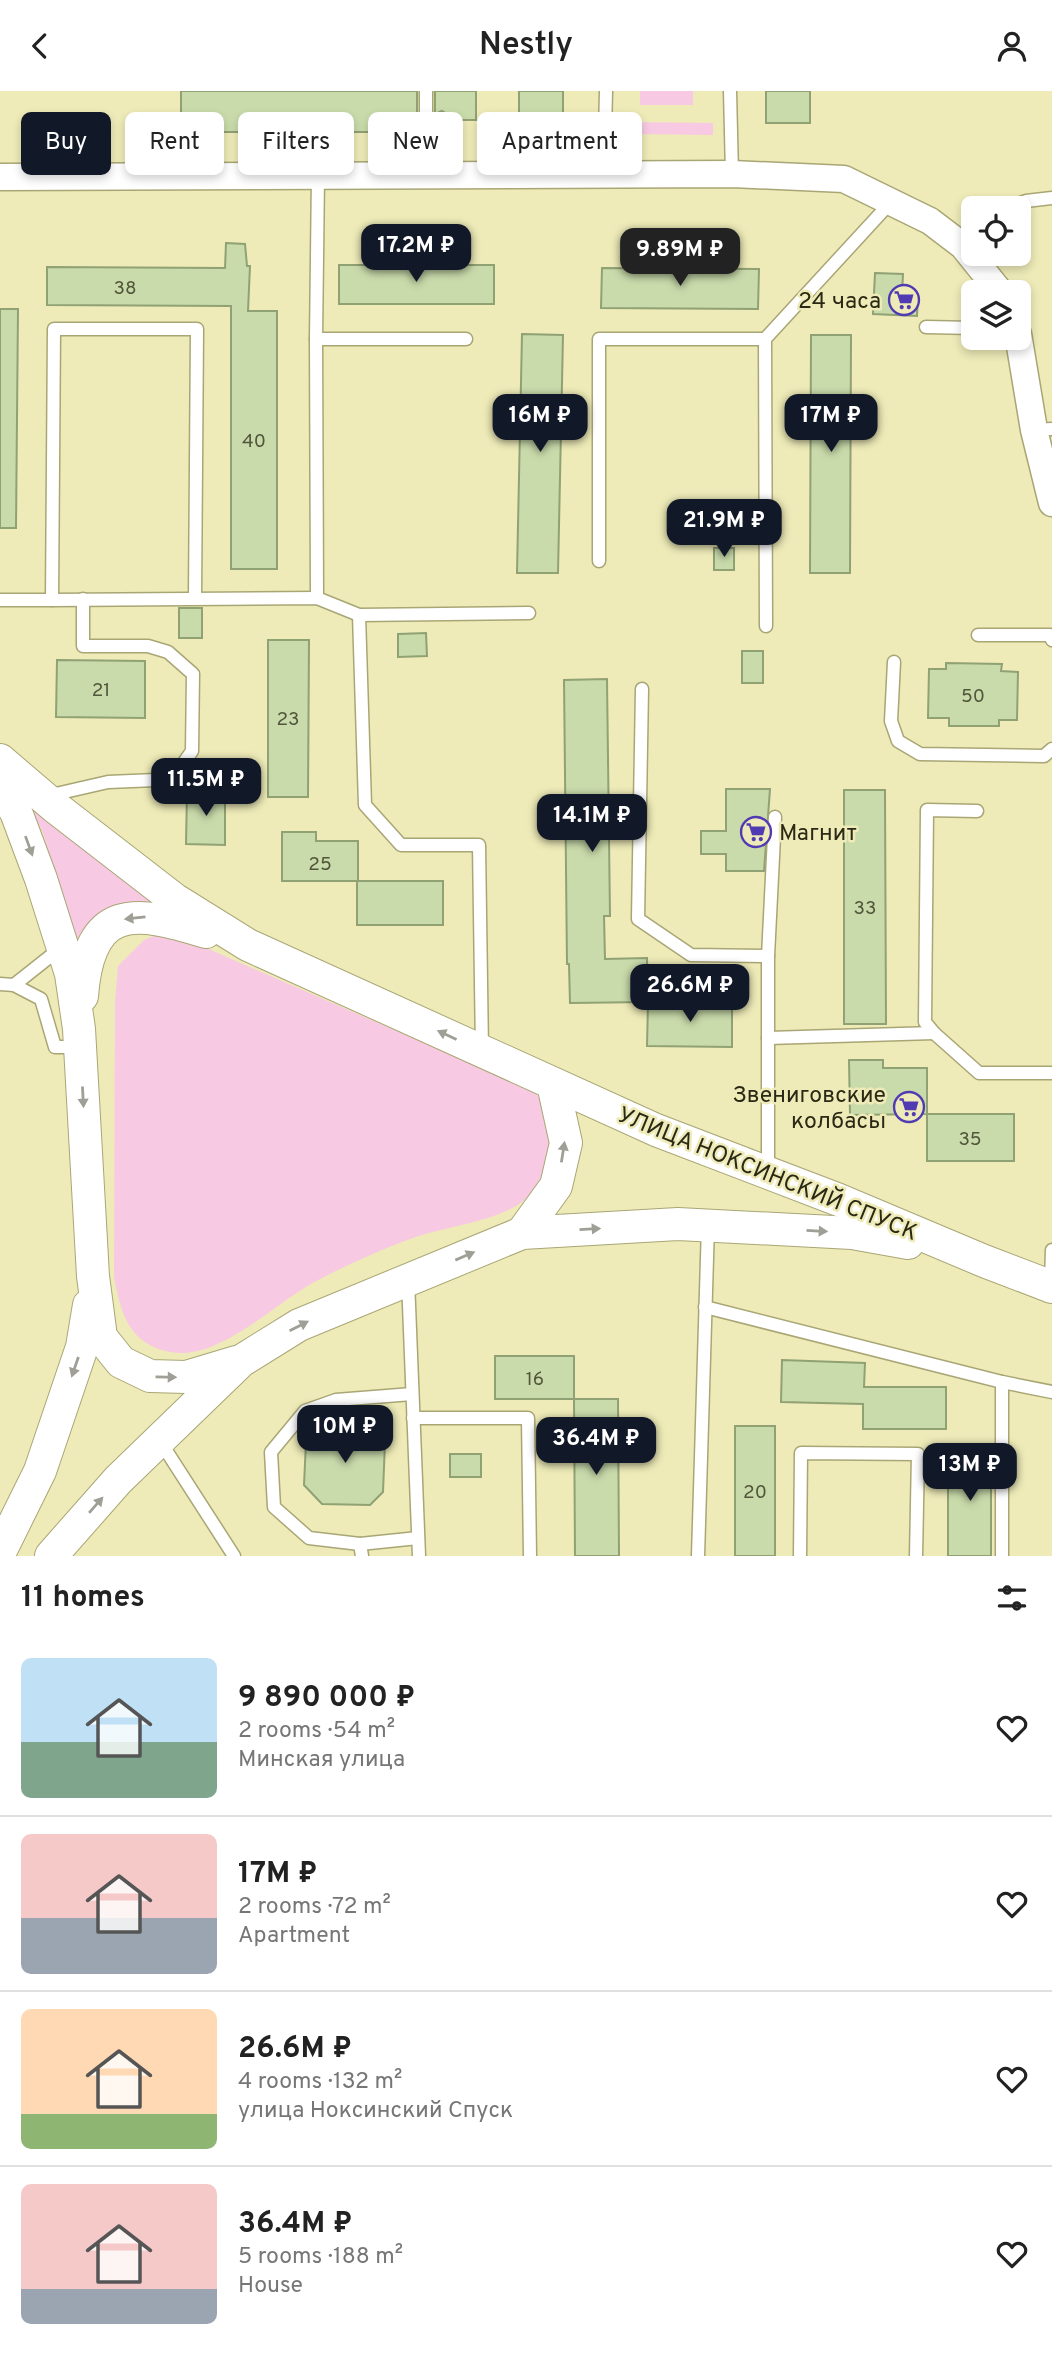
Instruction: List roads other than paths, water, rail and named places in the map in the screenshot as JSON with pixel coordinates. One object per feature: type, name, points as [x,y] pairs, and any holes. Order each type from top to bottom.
[{"type":"street","points":[[642,175],[732,174],[844,179],[961,239]]},
{"type":"street","points":[[0,177],[238,175]]},
{"type":"street","points":[[1022,350],[1043,430],[1052,503]]},
{"type":"street","name":"УЛИЦА НОКСИНСКИЙ СПУСК","points":[[0,760],[174,899],[248,944],[656,1130],[839,1200],[1051,1286]]},
{"type":"street","name":"УЛИЦА НОКСИНСКИЙ СПУСК","points":[[0,785],[16,812],[71,974],[80,1038],[93,1276],[101,1337],[121,1362],[150,1376],[186,1377],[241,1361]]},
{"type":"street","name":"УЛИЦА НОКСИНСКИЙ СПУСК","points":[[80,1038],[84,967],[95,938],[118,921],[138,916],[165,919],[248,944]]},
{"type":"street","points":[[522,1233],[556,1186],[566,1143],[553,1084]]},
{"type":"street","name":"УЛИЦА НОКСИНСКИЙ СПУСК","points":[[51,1556],[118,1481],[241,1361],[299,1325],[522,1233],[678,1224],[852,1233],[925,1246],[984,1261]]},
{"type":"street","name":"УЛИЦА НОКСИНСКИЙ СПУСК","points":[[0,1552],[40,1471],[53,1434],[82,1347],[93,1276]]},
{"type":"lane","points":[[426,91],[426,112]]},
{"type":"lane","points":[[606,91],[606,112]]},
{"type":"lane","points":[[730,91],[732,174]]},
{"type":"lane","points":[[317,598],[318,175]]},
{"type":"lane","points":[[1031,200],[1052,198]]},
{"type":"lane","points":[[766,627],[765,339],[891,202]]},
{"type":"lane","points":[[926,327],[961,328]]},
{"type":"lane","points":[[52,600],[54,329],[197,329],[195,598]]},
{"type":"lane","points":[[316,339],[466,339]]},
{"type":"lane","points":[[599,561],[599,339],[765,339]]},
{"type":"lane","points":[[0,600],[317,598],[359,615],[530,613]]},
{"type":"lane","points":[[43,797],[107,782],[156,780],[178,771],[192,751],[193,674],[168,652],[148,646],[83,646],[83,599]]},
{"type":"lane","points":[[359,615],[365,806],[401,845],[479,845],[482,1052]]},
{"type":"lane","points":[[978,635],[1051,636]]},
{"type":"lane","points":[[894,662],[891,721],[898,741],[920,754],[1044,756],[1052,749]]},
{"type":"lane","points":[[642,688],[638,919],[691,955],[768,957]]},
{"type":"lane","points":[[976,811],[927,810],[925,1022],[979,1073],[1052,1073]]},
{"type":"lane","points":[[768,1173],[768,957],[775,817]]},
{"type":"lane","points":[[14,985],[62,947]]},
{"type":"lane","points":[[0,984],[14,985],[41,999],[55,1047],[80,1038]]},
{"type":"lane","points":[[768,1038],[934,1033]]},
{"type":"lane","points":[[698,1556],[708,1225]]},
{"type":"lane","points":[[1051,1286],[1052,1250]]},
{"type":"lane","points":[[408,1280],[419,1556]]},
{"type":"lane","points":[[705,1307],[1002,1382],[1052,1392]]},
{"type":"lane","points":[[1002,1382],[1002,1556]]},
{"type":"lane","points":[[412,1394],[336,1400],[305,1411],[271,1452],[274,1507],[309,1538],[361,1550],[418,1538]]},
{"type":"lane","points":[[413,1418],[528,1418],[530,1556]]},
{"type":"lane","points":[[160,1441],[234,1556]]},
{"type":"lane","points":[[800,1556],[801,1453],[814,1453],[918,1454],[916,1556]]},
{"type":"place","name":"24 часа","points":[[904,300]]},
{"type":"place","name":"Магнит","points":[[756,832]]},
{"type":"place","name":"Звениговские колбасы","points":[[909,1107]]}]
